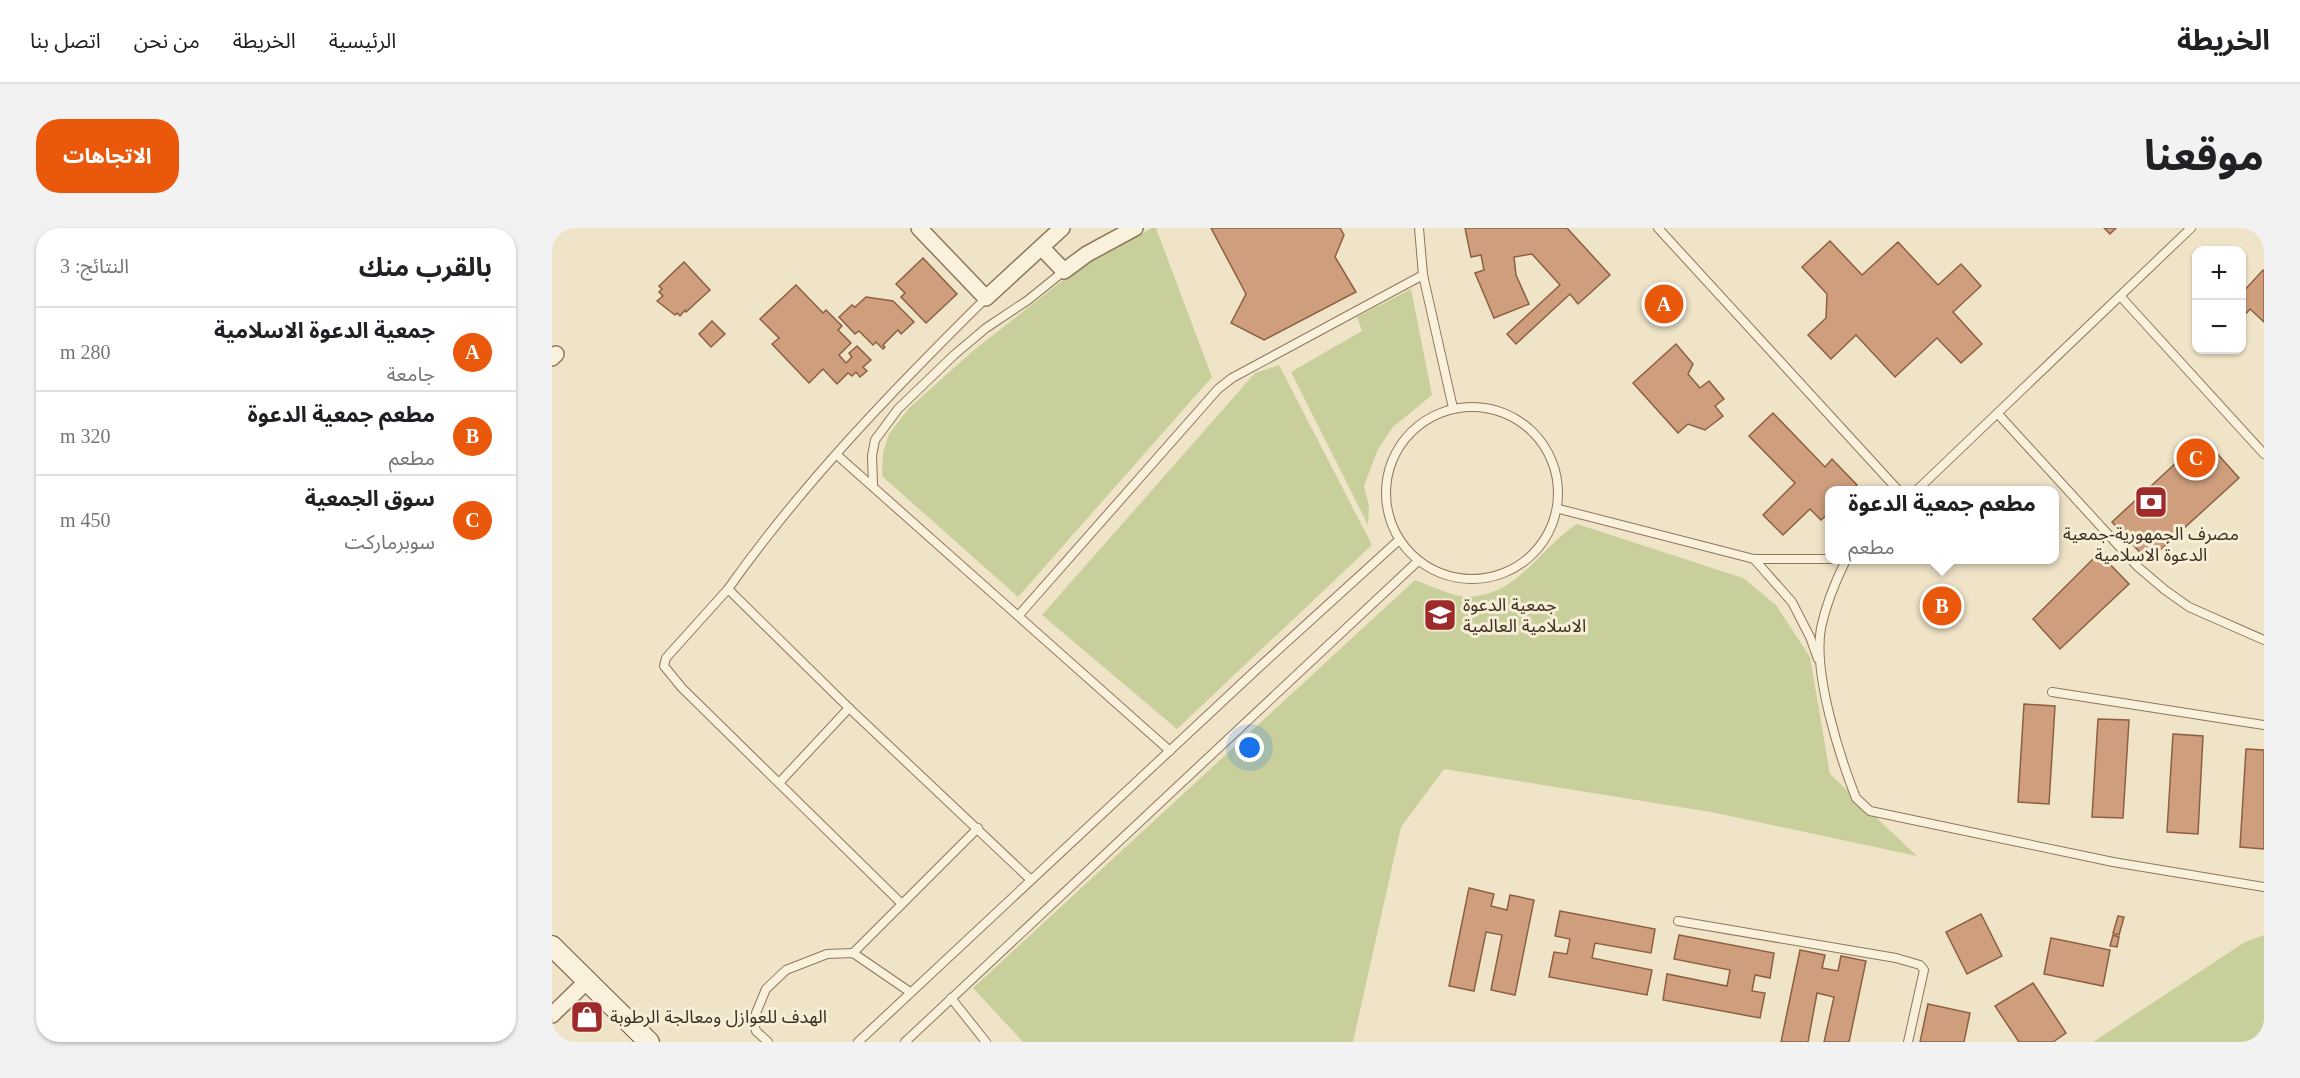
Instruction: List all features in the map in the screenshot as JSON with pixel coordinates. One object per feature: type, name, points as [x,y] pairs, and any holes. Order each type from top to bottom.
[{"type":"street","points":[[919,228],[986,298],[1062,228]]},
{"type":"street","points":[[1042,248],[1064,271],[1088,254],[1135,228]]},
{"type":"street","points":[[552,946],[649,1042]]},
{"type":"street","points":[[552,1015],[587,981]]},
{"type":"lane","points":[[1419,228],[1423,275],[1453,408]]},
{"type":"lane","points":[[1658,228],[1894,486]]},
{"type":"lane","points":[[1921,486],[2191,228]]},
{"type":"lane","points":[[873,485],[875,440],[898,409],[954,355],[986,328],[1028,300],[1064,271]]},
{"type":"lane","points":[[1019,615],[1218,389],[1232,378],[1423,275]]},
{"type":"lane","points":[[2121,297],[2264,454]]},
{"type":"lane","points":[[902,904],[682,688],[664,666],[666,658],[728,589],[768,535],[884,400],[986,298]]},
{"type":"lane","points":[[1453,408],[1496,409],[1533,430],[1556,466],[1558,509],[1540,549],[1503,575],[1459,579],[1418,561],[1399,540],[1385,501],[1391,459],[1416,426],[1453,408]]},
{"type":"lane","points":[[1998,414],[2138,567],[2165,590],[2189,607],[2264,640]]},
{"type":"lane","points":[[837,454],[1170,751]]},
{"type":"lane","points":[[1558,509],[1754,559],[1825,559]]},
{"type":"lane","points":[[858,1042],[1030,879],[1399,540]]},
{"type":"lane","points":[[1754,559],[1792,602],[1810,637],[1820,663],[1836,736],[1856,798],[1870,811],[2113,862],[2264,887]]},
{"type":"lane","points":[[905,1042],[1418,561]]},
{"type":"lane","points":[[1820,663],[1821,630],[1830,594],[1844,564]]},
{"type":"lane","points":[[728,589],[849,708],[1030,879]]},
{"type":"lane","points":[[2052,692],[2264,725]]},
{"type":"lane","points":[[779,783],[849,708]]},
{"type":"lane","points":[[852,953],[978,828]]},
{"type":"lane","points":[[1678,921],[1896,958],[1920,965],[1924,970],[1908,1042]]},
{"type":"lane","points":[[768,1042],[756,1031],[754,1023],[766,989],[786,970],[827,954],[852,953],[910,992]]},
{"type":"lane","points":[[951,998],[986,1042]]},
{"type":"green space","points":[[1152,228],[1156,228],[1212,377],[1018,597],[882,476],[883,452],[889,434],[909,408],[974,350],[1076,270]]},
{"type":"green space","points":[[1411,289],[1432,395],[1393,427],[1378,449],[1364,486],[1369,506],[1368,525],[1291,372],[1362,331],[1357,317]]},
{"type":"green space","points":[[1279,365],[1372,545],[1177,729],[1042,615],[1255,373]]},
{"type":"green space","points":[[1577,524],[1743,578],[1776,605],[1810,657],[1830,774],[1917,856],[1711,812],[1444,769],[1401,827],[1353,1042],[1023,1042],[973,988],[1415,580],[1468,597],[1486,594],[1515,579],[1563,534]]},
{"type":"green space","points":[[2264,935],[2264,1042],[2093,1042],[2245,942]]},
{"type":"building","points":[[552,228],[563,228],[552,239]]},
{"type":"building","points":[[1211,228],[1340,228],[1344,235],[1335,257],[1356,292],[1264,340],[1231,323],[1246,294]]},
{"type":"building","points":[[1465,228],[1567,228],[1610,275],[1578,304],[1570,294],[1516,344],[1507,334],[1560,285],[1532,254],[1514,257],[1516,275],[1529,304],[1494,318],[1475,273],[1484,270],[1481,255],[1471,257]]},
{"type":"building","points":[[2104,228],[2116,228],[2110,234]]},
{"type":"building","points":[[1830,241],[1862,275],[1898,242],[1938,285],[1961,264],[1981,286],[1953,312],[1982,344],[1961,363],[1937,338],[1895,377],[1856,335],[1831,359],[1808,335],[1826,318],[1827,294],[1802,267]]},
{"type":"building","points":[[923,258],[957,294],[926,323],[901,297],[905,293],[896,284]]},
{"type":"building","points":[[684,262],[710,290],[680,316],[677,313],[675,315],[657,301],[663,296],[659,292],[662,289],[659,286]]},
{"type":"building","points":[[2263,270],[2264,322],[2250,309],[2246,314],[2246,289]]},
{"type":"building","points":[[796,285],[823,313],[826,310],[842,326],[838,330],[851,343],[839,355],[846,363],[852,357],[849,353],[857,346],[871,360],[863,367],[867,371],[860,377],[856,372],[852,376],[848,373],[837,384],[823,369],[809,383],[772,344],[779,338],[760,319]]},
{"type":"building","points":[[866,297],[893,301],[914,322],[901,334],[898,330],[883,345],[885,347],[883,349],[876,342],[873,345],[859,331],[855,334],[839,317],[852,305],[855,307]]},
{"type":"building","points":[[712,321],[725,334],[711,347],[699,334]]},
{"type":"building","points":[[1676,344],[1693,364],[1688,374],[1700,388],[1709,381],[1724,399],[1715,406],[1723,416],[1705,430],[1688,424],[1678,433],[1633,383]]},
{"type":"building","points":[[1773,413],[1825,467],[1832,459],[1857,485],[1825,486],[1825,516],[1821,520],[1810,509],[1783,535],[1763,515],[1795,483],[1749,436]]},
{"type":"building","points":[[2203,438],[2239,478],[2148,561],[2112,522]]},
{"type":"building","points":[[2099,553],[2129,584],[2060,649],[2033,619]]},
{"type":"building","points":[[2024,704],[2055,706],[2049,804],[2018,802]]},
{"type":"building","points":[[2098,719],[2129,720],[2123,818],[2092,817]]},
{"type":"building","points":[[2173,734],[2203,736],[2198,834],[2167,832]]},
{"type":"building","points":[[2246,749],[2264,750],[2264,849],[2240,847]]},
{"type":"building","points":[[1469,888],[1494,894],[1491,906],[1507,910],[1510,895],[1534,900],[1515,995],[1491,990],[1502,935],[1486,932],[1474,991],[1449,986]]},
{"type":"building","points":[[1560,911],[1655,929],[1651,953],[1595,943],[1592,958],[1652,970],[1647,995],[1549,977],[1554,952],[1567,954],[1570,939],[1555,936]]},
{"type":"building","points":[[1981,914],[2002,956],[1967,974],[1946,932]]},
{"type":"building","points":[[2118,916],[2124,917],[2119,935],[2113,933]]},
{"type":"building","points":[[1679,935],[1774,953],[1770,978],[1755,975],[1752,991],[1765,993],[1760,1018],[1663,1000],[1667,974],[1727,986],[1730,970],[1674,959]]},
{"type":"building","points":[[2113,935],[2119,937],[2117,947],[2110,946]]},
{"type":"building","points":[[2051,938],[2110,950],[2103,986],[2044,974]]},
{"type":"building","points":[[1800,950],[1825,955],[1822,968],[1838,971],[1841,956],[1866,961],[1849,1042],[1824,1042],[1834,997],[1817,993],[1808,1042],[1781,1042]]},
{"type":"building","points":[[2033,983],[2066,1033],[2053,1042],[2019,1042],[1995,1006]]},
{"type":"building","points":[[1928,1004],[1970,1013],[1964,1042],[1920,1042]]},
{"type":"place","name":"جمعية الدعوة الاسلامية","points":[[1664,304]]},
{"type":"place","name":"سوق الجمعية","points":[[2196,458]]},
{"type":"place","name":"مصرف الجمهورية-جمعية الدعوة الاسلامية","points":[[2151,502]]},
{"type":"place","name":"مطعم جمعية الدعوة","points":[[1942,606]]},
{"type":"place","name":"جمعية الدعوة الاسلامية العالمية","points":[[1440,615]]},
{"type":"place","name":"الهدف للعوازل ومعالجة الرطوبة","points":[[587,1017]]}]
